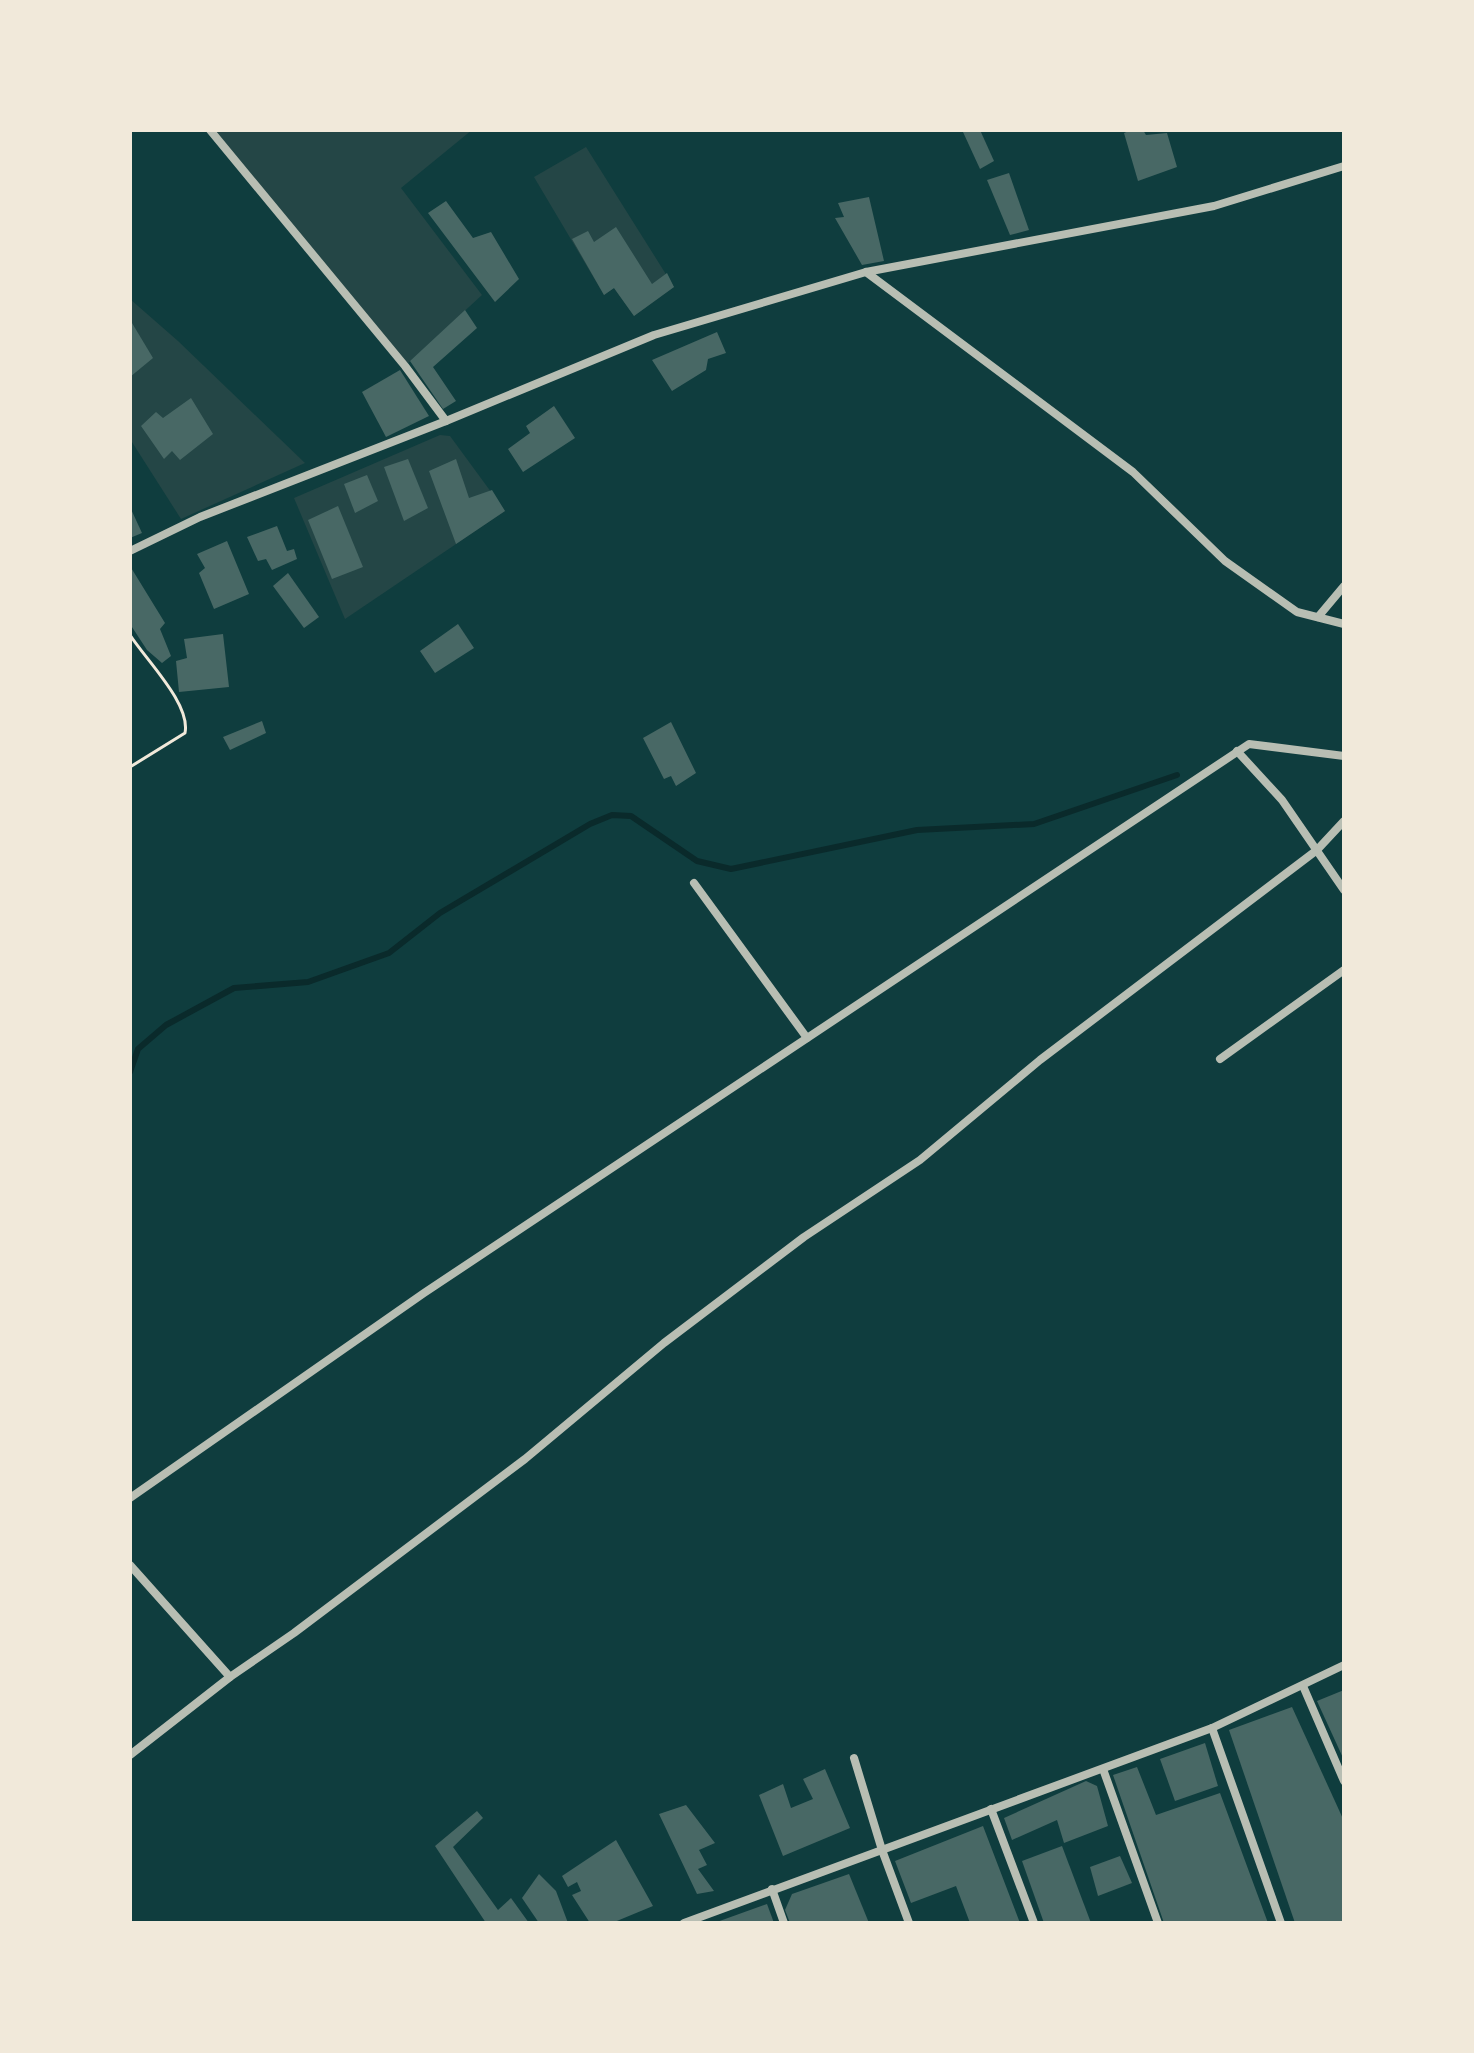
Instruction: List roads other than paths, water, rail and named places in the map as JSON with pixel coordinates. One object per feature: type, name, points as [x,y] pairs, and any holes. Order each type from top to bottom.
[{"type":"street","points":[[210,130],[405,366],[446,421]]},
{"type":"street","points":[[130,551],[200,517],[446,421],[654,335],[866,272],[1214,206],[1344,166]]},
{"type":"street","points":[[866,272],[1133,472],[1225,561],[1297,612],[1344,624]]},
{"type":"street","points":[[1318,617],[1344,586]]},
{"type":"street","points":[[130,1498],[424,1293],[1237,751],[1249,744],[1344,756]]},
{"type":"street","points":[[1237,751],[1282,800],[1344,890]]},
{"type":"street","points":[[130,1755],[230,1677],[294,1633],[525,1459],[664,1343],[804,1237],[920,1160],[1040,1060],[1317,850],[1344,821]]},
{"type":"street","points":[[694,883],[807,1038]]},
{"type":"street","points":[[1220,1059],[1344,970]]},
{"type":"street","points":[[130,1565],[230,1677]]},
{"type":"street","points":[[684,1923],[1212,1728],[1344,1665]]},
{"type":"street","points":[[1303,1686],[1344,1781]]},
{"type":"street","points":[[1212,1728],[1281,1923]]},
{"type":"street","points":[[854,1758],[882,1850],[909,1923]]},
{"type":"street","points":[[1103,1769],[1158,1923]]},
{"type":"street","points":[[991,1809],[1034,1923]]},
{"type":"street","points":[[772,1889],[784,1923]]},
{"type":"waterway","points":[[130,1072],[138,1049],[166,1025],[234,988],[308,982],[389,953],[440,913],[590,824],[612,815],[631,816],[697,861],[731,869],[917,830],[1034,824],[1177,775]]}]
